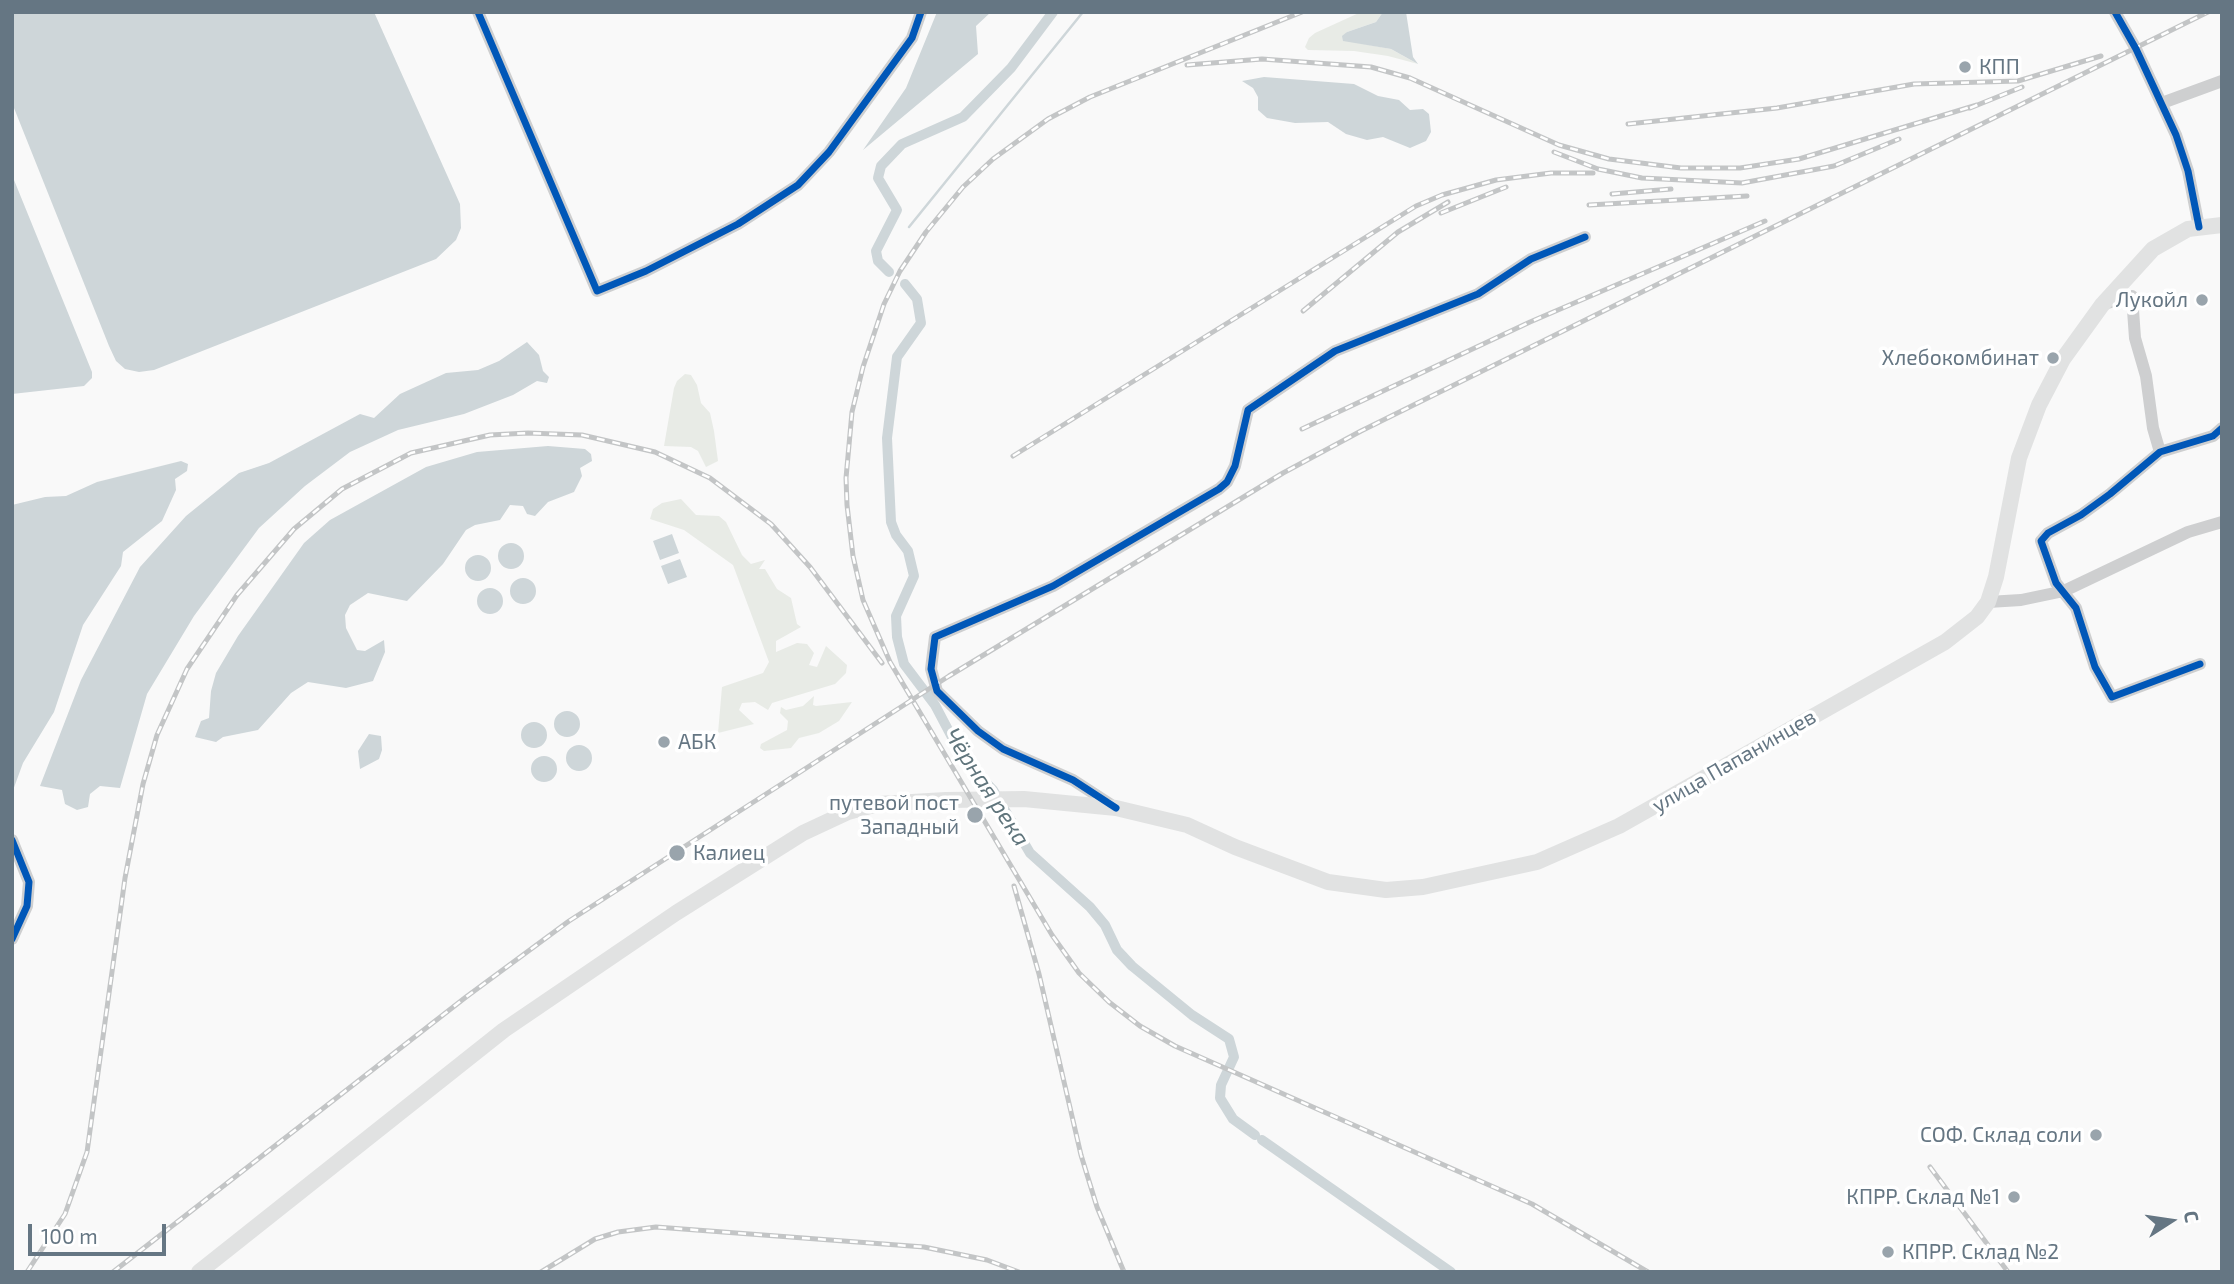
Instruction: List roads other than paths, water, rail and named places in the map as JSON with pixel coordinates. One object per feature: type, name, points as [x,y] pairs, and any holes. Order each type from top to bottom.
[{"type":"main road","name":"улица Папанинцев","points":[[199,1272],[504,1030],[676,913],[803,833],[848,812],[878,804],[1024,799],[1116,808],[1187,825],[1328,882],[1387,890],[1407,890],[1516,868],[1566,851],[1643,813],[1945,642],[1969,625],[1988,602],[1996,577],[2014,475],[2029,429],[2063,359],[2132,269],[2163,241],[2199,227],[2222,225]]},
{"type":"street","points":[[478,12],[597,291],[655,266],[747,219],[798,185],[847,128],[912,38],[921,12]]},
{"type":"street","points":[[2115,12],[2162,103],[2183,154],[2199,227]]},
{"type":"street","points":[[2162,103],[2222,81]]},
{"type":"street","points":[[1116,808],[1073,780],[1003,749],[978,731],[937,691],[931,669],[934,637],[1053,586],[1219,489],[1227,482],[1235,467],[1248,410],[1335,351],[1478,294],[1531,259],[1585,237]]},
{"type":"street","points":[[2102,305],[2132,296],[2135,338],[2146,376],[2153,428],[2161,452]]},
{"type":"street","points":[[2200,664],[2112,697],[2095,667],[2076,608],[2056,583],[2041,541],[2048,533],[2110,495],[2161,452],[2213,436],[2222,428]]},
{"type":"street","points":[[1988,602],[2021,600],[2064,591],[2188,532],[2222,522]]},
{"type":"street","points":[[12,840],[29,882],[27,906],[12,939]]},
{"type":"waterway","points":[[889,272],[878,261],[876,251],[897,210],[878,178],[881,166],[902,144],[963,117],[1011,68],[1053,12]]},
{"type":"waterway","points":[[909,227],[1083,12]]},
{"type":"waterway","name":"Чёрная река","points":[[905,284],[917,299],[921,323],[897,357],[887,438],[891,522],[896,535],[908,551],[914,576],[896,616],[897,637],[904,664],[935,705],[964,760],[993,790],[1030,853],[1090,907],[1105,925],[1117,950],[1132,966],[1192,1015],[1229,1039],[1234,1057],[1221,1085],[1220,1098],[1233,1119],[1255,1135]]},
{"type":"waterway","name":"Чёрная река","points":[[1262,1140],[1451,1272]]},
{"type":"railway","points":[[1302,12],[1090,97],[1048,119],[993,159],[963,187],[926,232],[900,271],[884,304],[863,367],[852,412],[846,478],[847,505],[853,556],[863,600],[890,662],[1052,935],[1079,973],[1109,1002],[1140,1026],[1175,1046],[1532,1204],[1648,1272]]},
{"type":"railway","points":[[113,1272],[466,997],[569,921],[949,676],[1283,473],[1361,431],[2208,12]]},
{"type":"railway","points":[[1628,124],[1777,108],[1914,84],[2018,81],[2101,56]]},
{"type":"railway","points":[[1187,65],[1262,59],[1371,67],[1410,78],[1559,145],[1609,159],[1681,168],[1740,168],[1799,159],[1977,105]]},
{"type":"railway","points":[[1970,108],[2022,87]]},
{"type":"railway","points":[[1554,152],[1598,169],[1642,178],[1742,183],[1834,166],[1899,139]]},
{"type":"railway","points":[[1013,456],[1416,206],[1442,195],[1496,180],[1551,173],[1593,173]]},
{"type":"railway","points":[[1441,213],[1506,187]]},
{"type":"railway","points":[[1612,194],[1671,189]]},
{"type":"railway","points":[[1589,205],[1747,196]]},
{"type":"railway","points":[[1303,311],[1398,232],[1448,202]]},
{"type":"railway","points":[[1302,429],[1530,322],[1765,221]]},
{"type":"railway","points":[[27,1272],[65,1214],[87,1152],[125,878],[143,784],[157,735],[187,669],[237,595],[294,529],[342,489],[411,453],[490,435],[582,435],[655,452],[710,478],[771,524],[810,567],[882,663]]},
{"type":"railway","points":[[1014,886],[1039,974],[1081,1155],[1097,1207],[1124,1272]]},
{"type":"railway","points":[[1930,1167],[2008,1272]]},
{"type":"railway","points":[[541,1272],[595,1239],[618,1232],[656,1227],[924,1247],[987,1260],[1019,1272]]},
{"type":"place","name":"КПП","points":[[1965,67]]},
{"type":"place","name":"Лукойл","points":[[2202,300]]},
{"type":"place","name":"Хлебокомбинат","points":[[2053,358]]},
{"type":"place","name":"АБК","points":[[664,742]]},
{"type":"place","name":"путевой пост Западный","points":[[975,815]]},
{"type":"place","name":"Калиец","points":[[677,853]]},
{"type":"place","name":"СОФ. Склад соли","points":[[2096,1135]]},
{"type":"place","name":"КПРР. Склад №1","points":[[2014,1197]]},
{"type":"place","name":"КПРР. Склад №2","points":[[1888,1252]]}]
